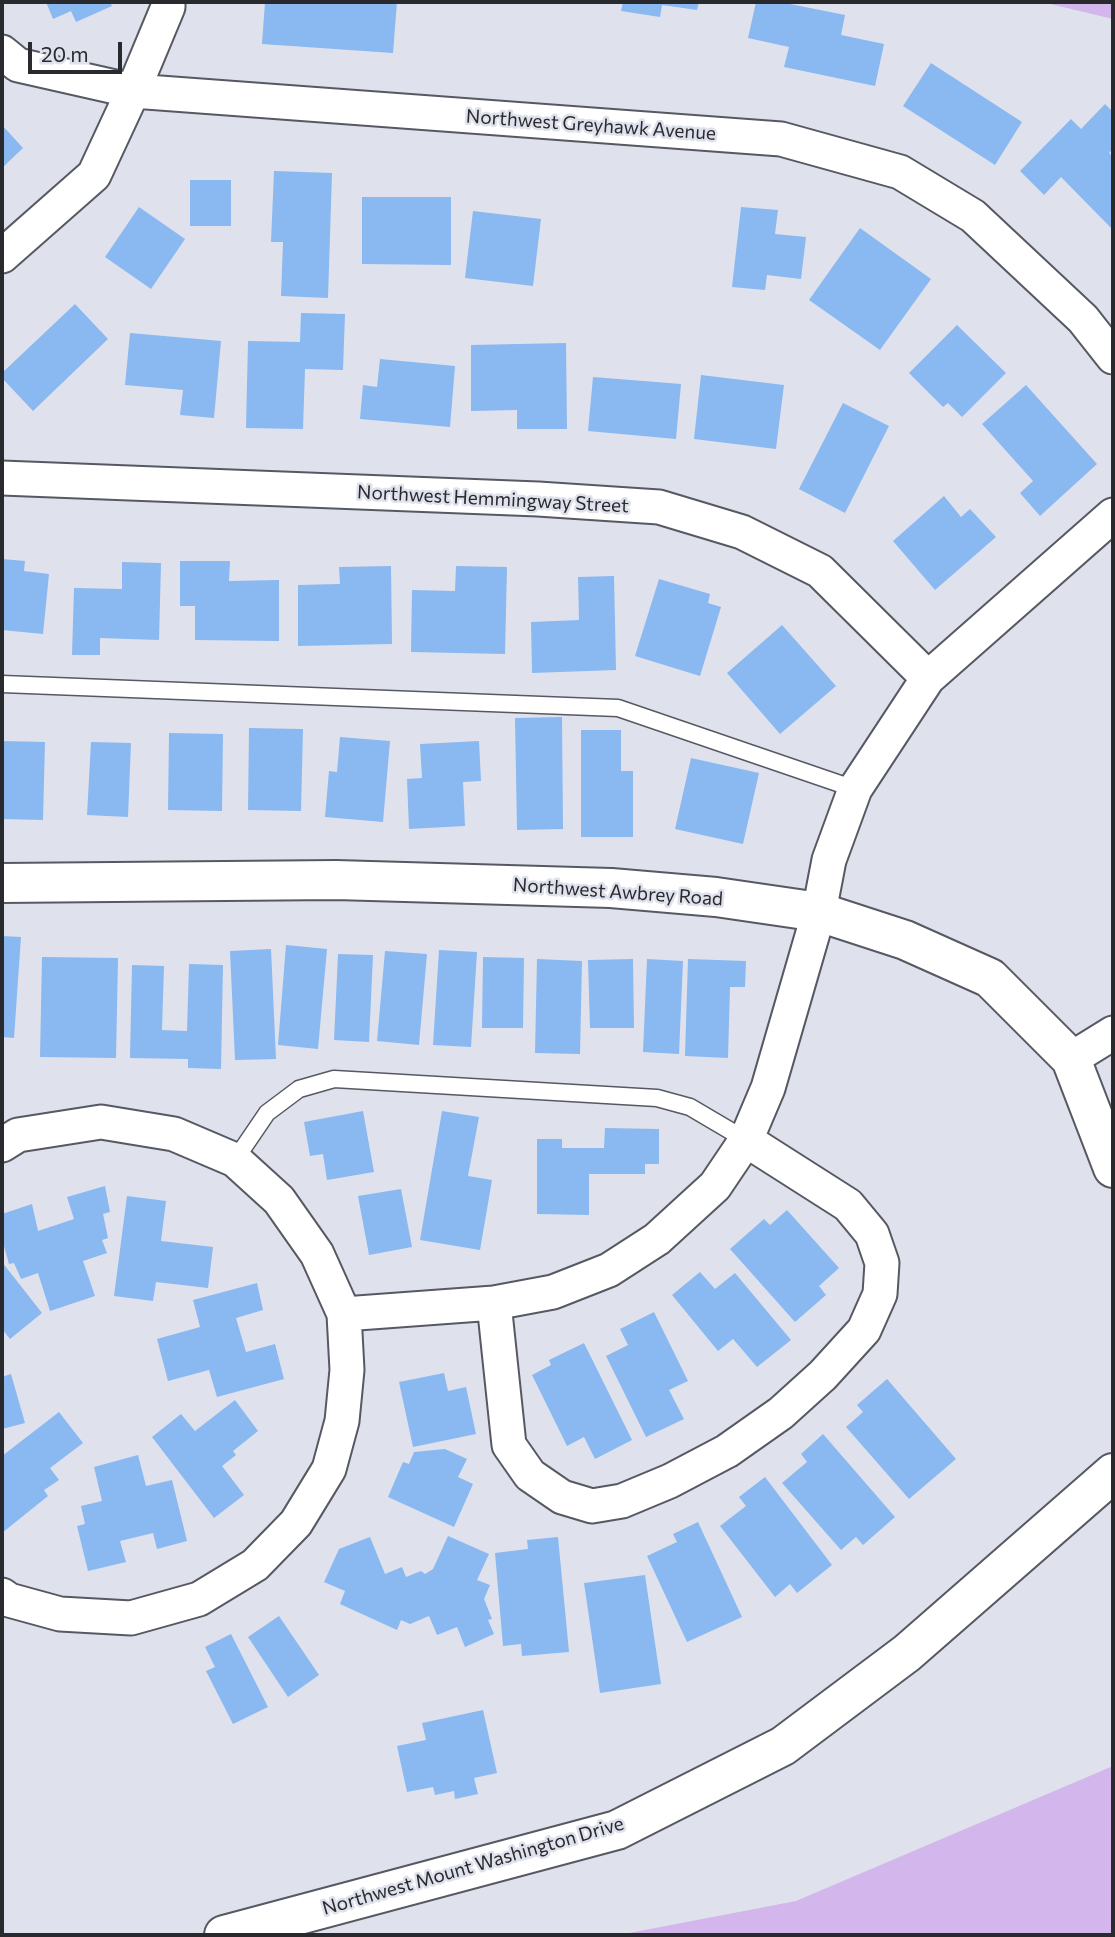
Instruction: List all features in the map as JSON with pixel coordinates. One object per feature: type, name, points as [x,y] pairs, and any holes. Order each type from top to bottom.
[{"type":"street","points":[[2,256],[94,175],[133,91],[168,2]]},
{"type":"street","name":"Northwest Greyhawk Avenue","points":[[2,52],[18,65],[133,91],[781,139],[900,172],[973,216],[1083,319],[1113,357]]},
{"type":"street","name":"Northwest Hemmingway Street","points":[[2,478],[538,499],[659,507],[743,532],[820,571],[928,678]]},
{"type":"street","points":[[344,1314],[494,1303],[553,1292],[609,1270],[657,1240],[715,1186],[746,1140],[768,1088],[819,912],[829,860],[855,789],[928,678],[1113,515]]},
{"type":"street","name":"Northwest Awbrey Road","points":[[2,883],[336,880],[597,888],[716,897],[819,912],[905,940],[990,978],[1071,1059],[1113,1168]]},
{"type":"street","points":[[1071,1059],[1113,1033]]},
{"type":"street","points":[[2,1144],[18,1135],[101,1122],[174,1134],[234,1160],[279,1200],[317,1254],[344,1314],[347,1370],[342,1420],[329,1469],[296,1523],[255,1565],[199,1599],[131,1618],[60,1614],[9,1600],[2,1595]]},
{"type":"street","points":[[494,1303],[509,1446],[530,1475],[562,1497],[592,1506],[622,1502],[727,1451],[781,1413],[823,1375],[863,1330],[880,1294],[881,1284],[882,1264],[872,1234],[848,1205],[746,1140]]},
{"type":"street","name":"Northwest Mount Washington Drive","points":[[224,1935],[617,1830],[783,1746],[907,1653],[1113,1473]]},
{"type":"lane","points":[[2,684],[618,708],[855,789]]},
{"type":"lane","points":[[234,1160],[267,1113],[299,1089],[334,1079],[657,1098],[690,1107],[746,1140]]},
{"type":"shaded area","points":[[1042,2],[1113,2],[1113,19]]},
{"type":"shaded area","points":[[1113,1766],[1113,1935],[619,1935],[796,1901]]},
{"type":"building","points":[[46,2],[110,2],[112,6],[76,22],[71,11],[53,19]]},
{"type":"building","points":[[265,2],[397,2],[393,53],[262,44]]},
{"type":"building","points":[[623,2],[699,2],[697,10],[662,5],[660,17],[621,11]]},
{"type":"building","points":[[756,2],[780,2],[845,15],[841,35],[884,44],[875,86],[784,67],[789,47],[748,38]]},
{"type":"building","points":[[931,63],[1022,122],[995,165],[903,106]]},
{"type":"building","points":[[1105,104],[1113,112],[1113,149],[1109,153],[1113,157],[1113,230],[1061,177],[1044,195],[1020,171],[1071,119],[1081,129]]},
{"type":"building","points":[[2,125],[23,148],[2,168]]},
{"type":"building","points":[[274,171],[332,173],[328,298],[281,296],[283,242],[271,242]]},
{"type":"building","points":[[190,180],[231,180],[231,226],[190,226]]},
{"type":"building","points":[[362,197],[451,197],[451,265],[362,264]]},
{"type":"building","points":[[139,207],[185,239],[151,289],[105,257]]},
{"type":"building","points":[[741,207],[778,210],[775,234],[806,237],[801,279],[767,275],[765,290],[732,287]]},
{"type":"building","points":[[473,211],[541,219],[533,286],[465,278]]},
{"type":"building","points":[[860,228],[931,279],[880,350],[809,300]]},
{"type":"building","points":[[75,304],[108,339],[33,411],[2,378],[2,373]]},
{"type":"building","points":[[301,313],[345,314],[343,370],[305,369],[303,429],[246,428],[248,341],[300,342]]},
{"type":"building","points":[[957,325],[1006,373],[962,417],[948,403],[943,407],[909,373]]},
{"type":"building","points":[[130,333],[221,341],[214,418],[180,415],[183,390],[125,385]]},
{"type":"building","points":[[566,343],[567,429],[517,429],[517,410],[471,411],[471,345]]},
{"type":"building","points":[[380,359],[455,366],[450,427],[360,419],[363,385],[377,387]]},
{"type":"building","points":[[701,375],[784,385],[776,449],[694,439]]},
{"type":"building","points":[[593,377],[681,384],[676,439],[588,431]]},
{"type":"building","points":[[1026,385],[1097,464],[1040,516],[1020,493],[1033,481],[982,424]]},
{"type":"building","points":[[843,403],[889,426],[845,513],[799,489]]},
{"type":"building","points":[[944,496],[961,517],[970,509],[996,537],[935,590],[893,541]]},
{"type":"building","points":[[2,559],[25,561],[24,571],[49,574],[43,634],[2,630]]},
{"type":"building","points":[[180,561],[230,561],[229,581],[279,580],[279,641],[195,640],[195,606],[180,606]]},
{"type":"building","points":[[122,562],[161,563],[159,640],[100,638],[100,655],[72,655],[74,588],[122,589]]},
{"type":"building","points":[[391,566],[392,644],[298,646],[298,585],[340,584],[339,567]]},
{"type":"building","points":[[456,566],[507,567],[505,654],[411,652],[412,590],[455,591]]},
{"type":"building","points":[[614,576],[616,670],[532,673],[531,622],[579,620],[578,577]]},
{"type":"building","points":[[659,579],[710,594],[708,603],[721,607],[700,676],[635,656]]},
{"type":"building","points":[[782,625],[836,686],[780,734],[727,673]]},
{"type":"building","points":[[562,717],[563,829],[517,830],[515,718]]},
{"type":"building","points":[[249,728],[303,729],[301,811],[248,810]]},
{"type":"building","points":[[581,730],[621,730],[621,771],[633,771],[633,837],[581,837]]},
{"type":"building","points":[[169,733],[223,734],[222,811],[168,810]]},
{"type":"building","points":[[340,737],[390,741],[383,822],[325,817],[329,771],[337,772]]},
{"type":"building","points":[[2,741],[45,742],[43,820],[2,819]]},
{"type":"building","points":[[479,741],[481,781],[463,782],[465,826],[409,829],[407,779],[422,778],[420,744]]},
{"type":"building","points":[[91,742],[131,743],[128,817],[87,815]]},
{"type":"building","points":[[691,758],[759,773],[743,844],[675,829]]},
{"type":"building","points":[[2,936],[21,937],[14,1038],[2,1037]]},
{"type":"building","points":[[286,945],[327,949],[318,1049],[278,1045]]},
{"type":"building","points":[[271,949],[276,1059],[235,1060],[230,951]]},
{"type":"building","points":[[439,950],[477,952],[471,1047],[433,1045]]},
{"type":"building","points":[[385,951],[427,954],[419,1045],[377,1041]]},
{"type":"building","points":[[338,954],[373,955],[369,1042],[334,1040]]},
{"type":"building","points":[[42,957],[118,958],[116,1058],[40,1057]]},
{"type":"building","points":[[483,957],[524,958],[523,1028],[482,1028]]},
{"type":"building","points":[[537,959],[582,961],[580,1054],[535,1053]]},
{"type":"building","points":[[633,959],[634,1028],[590,1028],[588,960]]},
{"type":"building","points":[[647,959],[683,961],[679,1054],[643,1052]]},
{"type":"building","points":[[688,959],[746,961],[745,987],[730,987],[728,1058],[685,1056]]},
{"type":"building","points":[[189,964],[223,965],[221,1069],[188,1068],[188,1059],[130,1058],[132,965],[164,966],[162,1030],[187,1031]]},
{"type":"building","points":[[363,1111],[374,1172],[327,1180],[323,1154],[310,1156],[304,1122]]},
{"type":"building","points":[[442,1111],[479,1117],[468,1176],[492,1180],[480,1250],[420,1240]]},
{"type":"building","points":[[605,1128],[659,1129],[659,1164],[645,1164],[645,1174],[589,1174],[589,1215],[537,1214],[537,1139],[562,1139],[562,1148],[604,1148]]},
{"type":"building","points":[[105,1186],[110,1212],[103,1214],[108,1238],[102,1240],[107,1253],[83,1261],[95,1296],[50,1311],[38,1273],[21,1279],[14,1263],[9,1264],[2,1239],[2,1214],[32,1204],[38,1231],[74,1219],[67,1197]]},
{"type":"building","points":[[401,1189],[412,1247],[369,1255],[358,1196]]},
{"type":"building","points":[[127,1196],[166,1201],[161,1241],[213,1247],[208,1288],[156,1282],[153,1301],[114,1296]]},
{"type":"building","points":[[787,1210],[839,1268],[819,1286],[826,1295],[795,1322],[730,1249],[764,1219],[770,1225]]},
{"type":"building","points":[[2,1262],[42,1313],[10,1339],[2,1329]]},
{"type":"building","points":[[700,1272],[715,1289],[735,1273],[791,1340],[757,1367],[733,1339],[718,1351],[672,1295]]},
{"type":"building","points":[[257,1283],[263,1310],[236,1318],[246,1352],[275,1344],[284,1379],[217,1397],[209,1370],[168,1381],[157,1339],[200,1327],[193,1300]]},
{"type":"building","points":[[654,1312],[688,1381],[669,1390],[684,1419],[646,1437],[606,1356],[628,1345],[620,1329]]},
{"type":"building","points":[[584,1343],[632,1440],[595,1459],[584,1437],[567,1446],[532,1375],[551,1365],[549,1360]]},
{"type":"building","points":[[444,1373],[448,1391],[466,1387],[476,1434],[413,1447],[399,1382]]},
{"type":"building","points":[[11,1374],[25,1423],[2,1429],[2,1377]]},
{"type":"building","points":[[887,1379],[956,1459],[909,1499],[846,1427],[863,1412],[857,1405]]},
{"type":"building","points":[[235,1400],[258,1431],[233,1451],[236,1455],[222,1466],[244,1495],[214,1518],[152,1437],[181,1414],[195,1431]]},
{"type":"building","points":[[59,1412],[83,1443],[50,1468],[59,1480],[44,1490],[48,1496],[2,1533],[2,1456]]},
{"type":"building","points":[[823,1434],[895,1517],[863,1545],[856,1537],[841,1550],[782,1483],[807,1462],[801,1454]]},
{"type":"building","points":[[445,1449],[467,1459],[458,1477],[473,1484],[454,1527],[388,1497],[403,1462],[409,1464],[414,1452]]},
{"type":"building","points":[[138,1455],[146,1486],[172,1480],[187,1541],[157,1549],[153,1533],[120,1541],[126,1562],[88,1571],[77,1526],[85,1524],[81,1506],[102,1501],[94,1467]]},
{"type":"building","points":[[765,1477],[832,1565],[797,1593],[790,1584],[775,1597],[720,1526],[746,1506],[739,1497]]},
{"type":"building","points":[[698,1522],[742,1617],[687,1642],[647,1556],[677,1542],[673,1534]]},
{"type":"building","points":[[448,1536],[489,1554],[477,1580],[490,1585],[484,1599],[492,1619],[488,1620],[494,1634],[465,1647],[457,1627],[437,1635],[429,1616],[410,1624],[401,1620],[397,1630],[340,1604],[345,1591],[324,1582],[339,1549],[370,1537],[385,1574],[402,1567],[406,1577],[421,1571],[425,1574],[433,1569]]},
{"type":"building","points":[[558,1537],[569,1652],[522,1656],[521,1644],[503,1646],[495,1553],[528,1549],[527,1540]]},
{"type":"building","points":[[645,1575],[661,1684],[600,1693],[584,1583]]},
{"type":"building","points":[[279,1616],[319,1675],[288,1697],[248,1637]]},
{"type":"building","points":[[231,1634],[268,1707],[233,1724],[206,1671],[215,1667],[205,1647]]},
{"type":"building","points":[[483,1710],[497,1773],[474,1778],[478,1794],[455,1799],[454,1791],[435,1795],[433,1787],[407,1792],[397,1746],[426,1740],[422,1723]]}]
